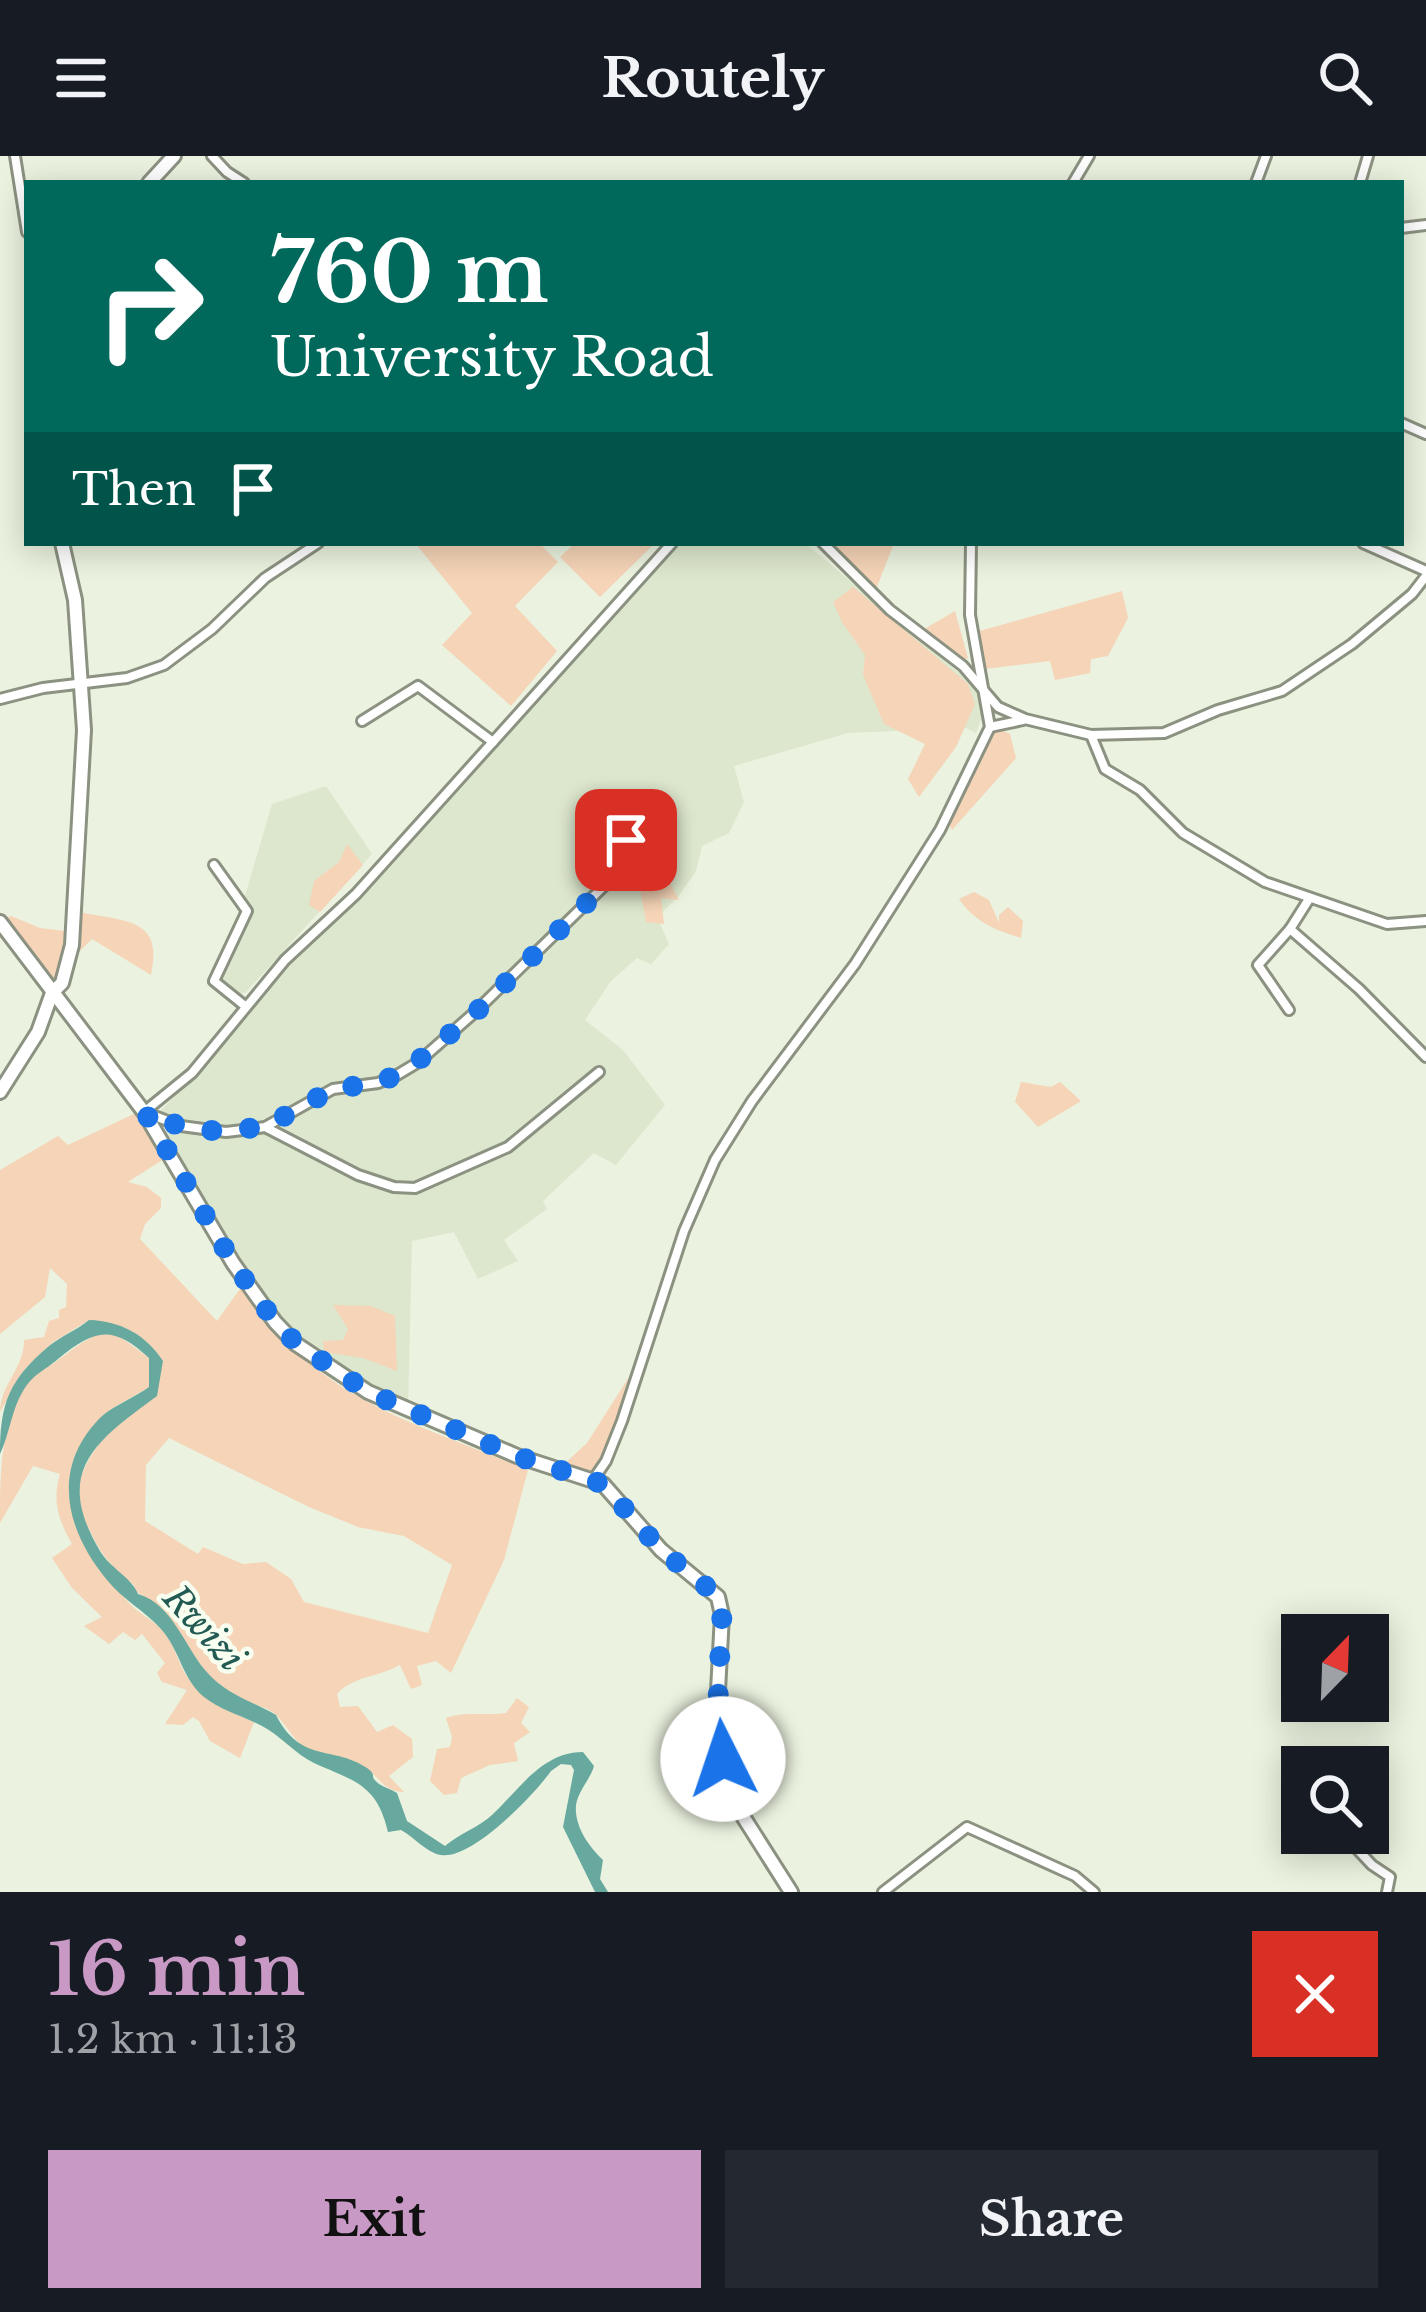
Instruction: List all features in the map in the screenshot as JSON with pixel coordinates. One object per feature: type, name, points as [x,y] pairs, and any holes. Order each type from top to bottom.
[{"type":"main road","points":[[152,180],[174,156]]},
{"type":"main road","points":[[0,1092],[38,1032],[52,993],[62,983],[72,945],[84,730],[75,600],[63,546]]},
{"type":"main road","points":[[0,922],[145,1112],[233,1263],[296,1343],[368,1392],[517,1456],[592,1480],[615,1494],[661,1550],[718,1597],[723,1759],[744,1818],[791,1892]]},
{"type":"street","points":[[15,156],[24,213]]},
{"type":"street","points":[[212,156],[239,180]]},
{"type":"street","points":[[0,699],[79,682],[127,678],[164,664],[212,629],[265,578],[313,546]]},
{"type":"street","points":[[642,832],[623,844],[618,864],[604,886],[417,1064],[378,1083],[333,1089],[265,1127],[215,1131],[174,1124],[145,1112],[192,1073],[285,960],[356,894],[669,546]]},
{"type":"street","points":[[826,546],[890,610],[963,666],[986,696],[1006,712],[1091,734],[1164,734],[1218,710],[1282,691],[1352,644],[1425,578],[1368,546]]},
{"type":"street","points":[[592,1480],[606,1461],[622,1421],[684,1231],[715,1160],[752,1101],[855,964],[940,830],[990,727],[970,615],[971,546]]},
{"type":"street","points":[[362,721],[418,686],[493,742]]},
{"type":"street","points":[[990,727],[1024,719]]},
{"type":"street","points":[[1091,734],[1105,769],[1140,790],[1183,833],[1265,882],[1387,925],[1426,921]]},
{"type":"street","points":[[214,865],[247,911],[214,981],[245,1006]]},
{"type":"street","points":[[1289,1010],[1258,965],[1309,899]]},
{"type":"street","points":[[1290,929],[1359,989],[1426,1058]]},
{"type":"street","points":[[265,1127],[358,1175],[394,1187],[415,1188],[508,1147],[599,1072]]},
{"type":"street","points":[[883,1892],[967,1827],[1075,1876],[1094,1892]]},
{"type":"street","points":[[1362,1854],[1390,1877],[1387,1892]]},
{"type":"shaded area","points":[[417,546],[542,546],[558,562],[515,606],[557,651],[511,706],[442,645],[472,613]]},
{"type":"shaded area","points":[[572,546],[652,546],[600,597],[560,557]]},
{"type":"shaded area","points":[[673,546],[809,546],[965,678],[978,691],[982,717],[976,733],[966,728],[848,733],[734,766],[744,802],[729,833],[702,846],[696,871],[657,917],[669,944],[651,964],[637,958],[611,981],[585,1020],[623,1050],[665,1105],[616,1165],[594,1153],[543,1201],[547,1209],[504,1240],[518,1261],[478,1279],[454,1232],[412,1241],[408,1411],[303,1347],[267,1305],[221,1233],[157,1114],[202,1070],[248,1007],[501,736],[613,603]]},
{"type":"shaded area","points":[[893,546],[873,597],[824,547]]},
{"type":"shaded area","points":[[853,587],[968,684],[975,704],[956,747],[919,797],[908,779],[925,744],[884,724],[863,675],[865,655],[833,602]]},
{"type":"shaded area","points":[[1122,591],[1128,618],[1108,656],[1091,659],[1090,673],[1055,680],[1050,661],[976,670],[969,634]]},
{"type":"shaded area","points":[[955,611],[968,658],[961,661],[921,631]]},
{"type":"shaded area","points":[[997,728],[1010,734],[1016,758],[952,830],[946,818],[984,731]]},
{"type":"shaded area","points":[[326,786],[372,854],[246,992],[239,994],[213,974],[239,916],[272,804]]},
{"type":"shaded area","points":[[347,844],[363,865],[320,912],[309,905],[314,881],[339,862]]},
{"type":"shaded area","points":[[664,872],[679,900],[661,898],[664,924],[646,922],[637,873]]},
{"type":"shaded area","points":[[974,892],[989,900],[999,923],[999,915],[1008,907],[1023,921],[1021,938],[972,914],[959,899]]},
{"type":"shaded area","points":[[75,911],[122,920],[145,931],[154,955],[151,975],[92,939],[72,959]]},
{"type":"shaded area","points":[[11,916],[40,928],[65,931],[64,961],[51,989],[0,922]]},
{"type":"shaded area","points":[[1021,1082],[1051,1087],[1060,1082],[1081,1101],[1038,1127],[1015,1102]]},
{"type":"shaded area","points":[[138,1112],[167,1157],[128,1182],[147,1187],[161,1198],[161,1208],[145,1224],[140,1239],[217,1321],[242,1286],[271,1325],[334,1382],[405,1420],[528,1470],[504,1560],[451,1673],[436,1661],[417,1666],[422,1685],[411,1689],[400,1665],[337,1694],[340,1707],[358,1706],[377,1732],[393,1725],[412,1739],[413,1757],[389,1776],[404,1792],[388,1787],[361,1765],[308,1750],[271,1711],[239,1700],[219,1686],[163,1614],[135,1591],[96,1543],[79,1509],[83,1473],[105,1436],[160,1374],[163,1361],[126,1328],[89,1320],[53,1342],[25,1369],[0,1412],[24,1340],[44,1337],[49,1321],[59,1318],[59,1310],[66,1307],[67,1284],[50,1268],[45,1297],[0,1334],[0,1170],[58,1136],[68,1145]],"holes":[[[169,1438],[358,1527],[404,1536],[452,1565],[428,1633],[304,1602],[291,1579],[266,1562],[243,1564],[203,1547],[198,1554],[145,1521],[146,1465]]]},
{"type":"shaded area","points":[[333,1305],[371,1306],[395,1316],[397,1371],[363,1358],[324,1352],[323,1341],[343,1340],[348,1329]]},
{"type":"shaded area","points":[[101,1333],[115,1333],[149,1358],[149,1387],[102,1417],[82,1442],[69,1490],[73,1514],[95,1560],[130,1604],[164,1632],[192,1684],[216,1704],[254,1722],[240,1758],[210,1741],[193,1717],[183,1725],[165,1724],[187,1690],[162,1682],[157,1673],[165,1663],[142,1634],[135,1640],[123,1632],[109,1644],[84,1626],[102,1617],[72,1588],[52,1558],[72,1544],[58,1510],[60,1474],[33,1466],[0,1523],[5,1442],[25,1384],[37,1371]]},
{"type":"shaded area","points":[[636,1366],[604,1481],[559,1469],[587,1443]]},
{"type":"shaded area","points":[[517,1698],[529,1707],[521,1723],[530,1732],[514,1743],[518,1761],[490,1765],[461,1778],[457,1793],[444,1795],[430,1781],[437,1749],[450,1747],[446,1718],[506,1713]]},
{"type":"water","points":[[89,1320],[132,1331],[163,1361],[157,1396],[115,1429],[87,1461],[80,1500],[86,1524],[104,1557],[138,1594],[169,1616],[205,1670],[230,1691],[276,1715],[296,1741],[367,1768],[379,1784],[397,1793],[407,1821],[445,1846],[487,1819],[544,1765],[583,1752],[594,1766],[577,1800],[577,1821],[603,1860],[600,1879],[608,1892],[595,1892],[563,1827],[574,1770],[571,1765],[561,1764],[551,1771],[485,1837],[454,1854],[441,1855],[401,1830],[388,1832],[377,1804],[362,1786],[307,1759],[269,1730],[217,1706],[197,1690],[161,1629],[113,1587],[93,1560],[81,1540],[69,1498],[75,1456],[86,1436],[107,1412],[149,1387],[149,1358],[114,1335],[82,1341],[27,1385],[0,1454],[5,1406],[16,1382],[49,1346]]},
{"type":"route","points":[[626,840],[604,886],[475,1013],[407,1070],[378,1083],[333,1089],[265,1127],[215,1131],[174,1124],[145,1112],[233,1263],[296,1343],[368,1392],[517,1456],[603,1484],[661,1550],[718,1597],[723,1759]]},
{"type":"water label","name":"Rwizi","points":[[204,1628]]}]
